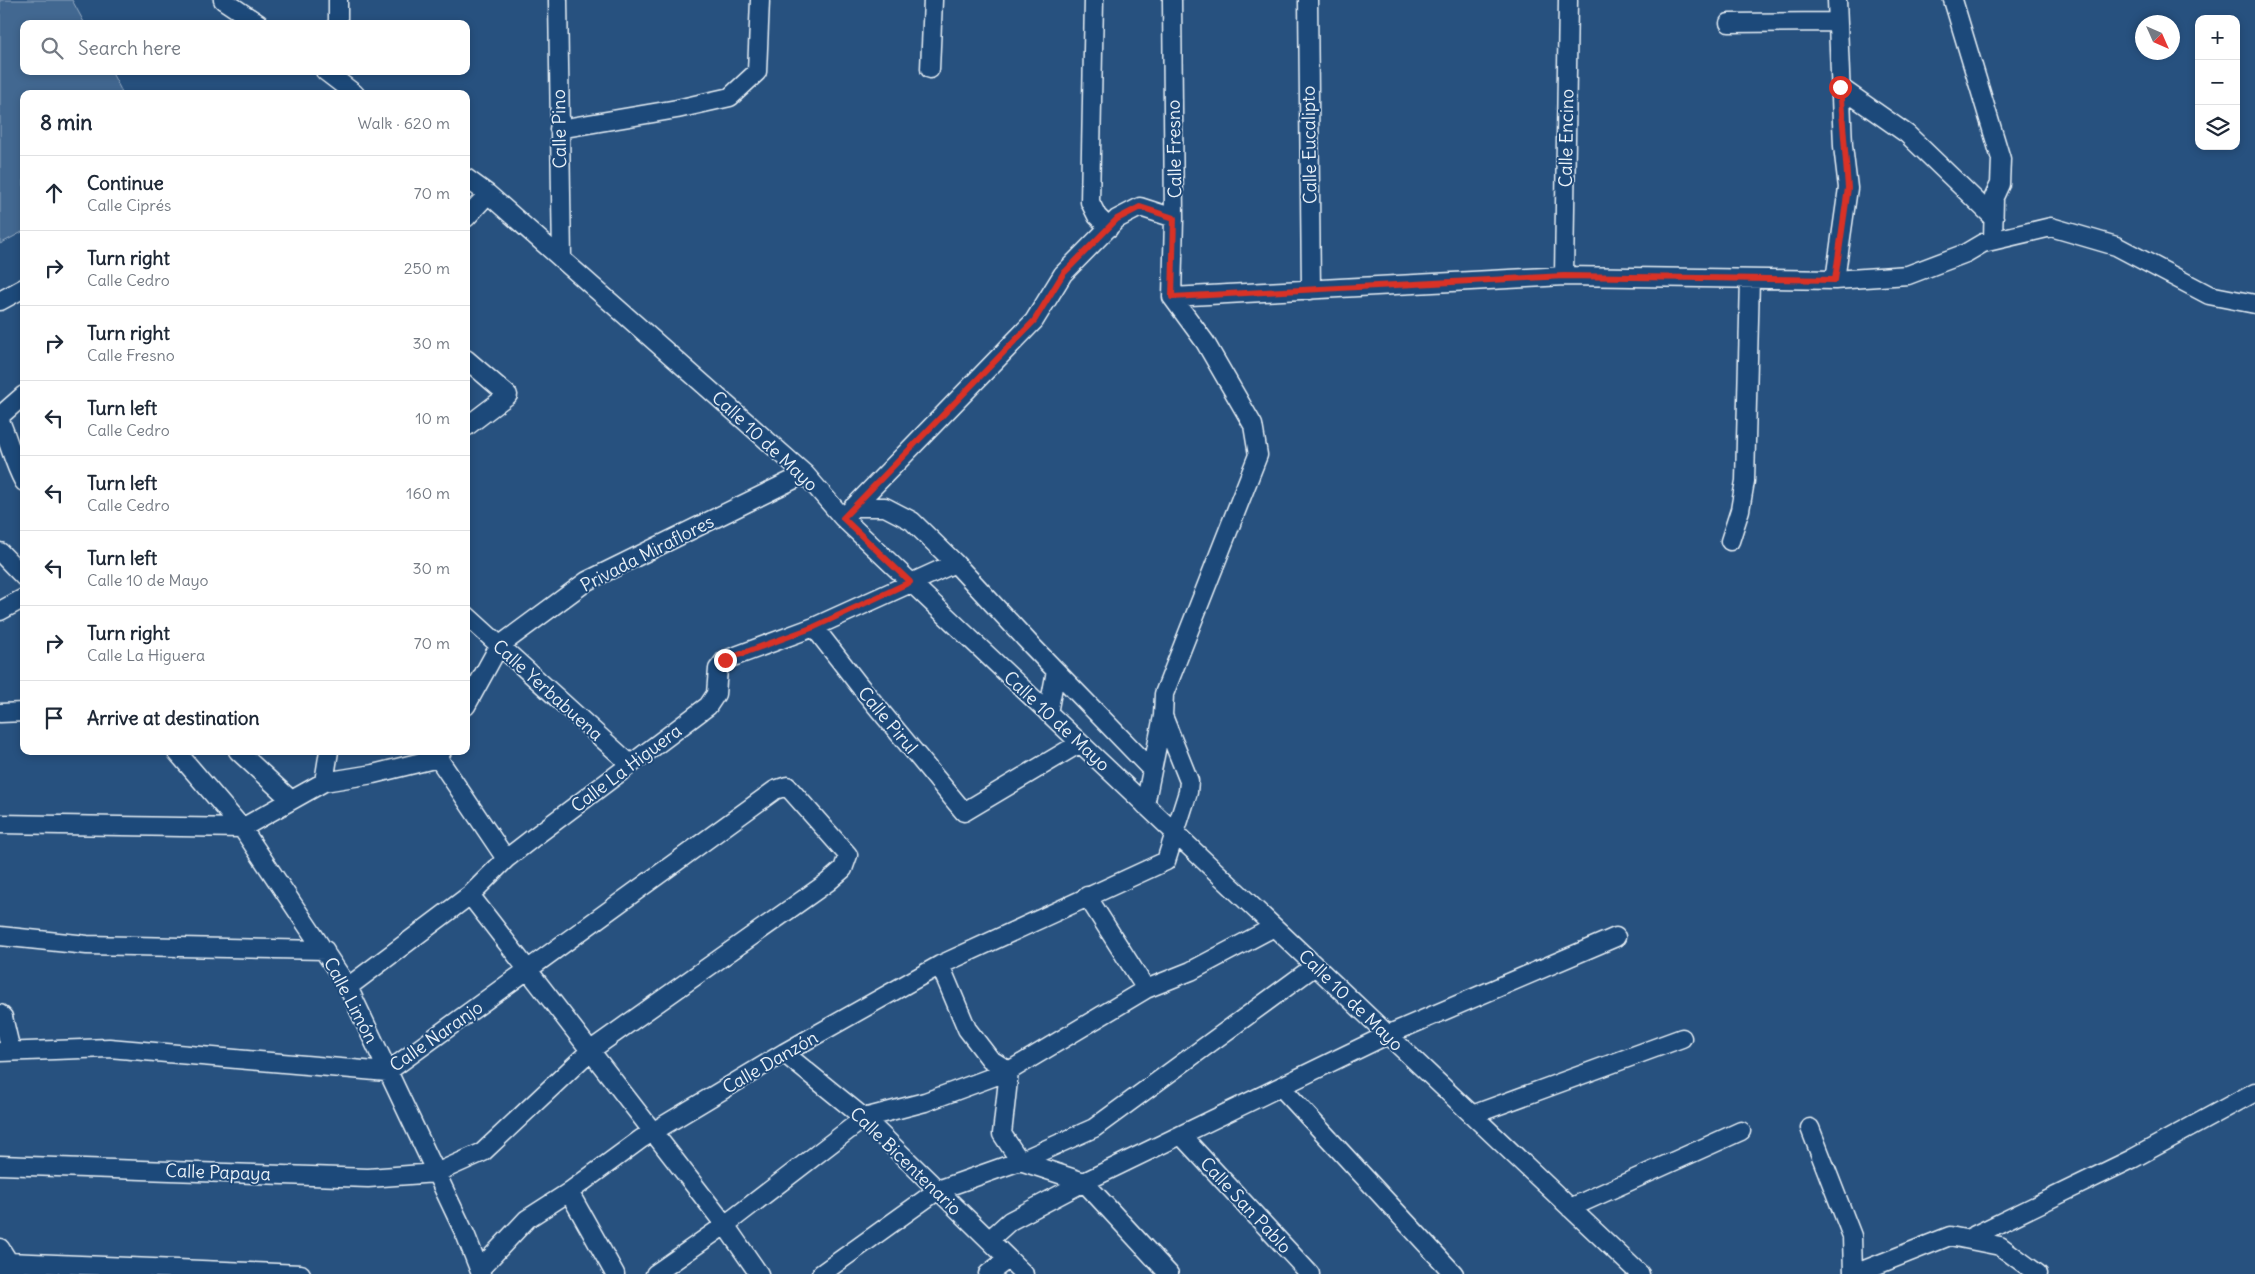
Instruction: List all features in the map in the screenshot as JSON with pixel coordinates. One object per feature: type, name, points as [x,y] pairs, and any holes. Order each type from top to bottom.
[{"type":"street","points":[[223,0],[252,20]]},
{"type":"street","points":[[338,0],[338,20]]},
{"type":"street","name":"Calle Pino","points":[[558,0],[562,259]]},
{"type":"street","points":[[559,129],[677,109],[730,97],[757,72],[760,0]]},
{"type":"street","points":[[930,69],[933,0]]},
{"type":"street","points":[[1094,0],[1090,202],[1097,216],[1108,228]]},
{"type":"street","name":"Calle Fresno","points":[[1172,0],[1174,218],[1172,297]]},
{"type":"street","name":"Calle Eucalipto","points":[[1308,0],[1311,290]]},
{"type":"street","name":"Calle Encino","points":[[1564,276],[1568,0]]},
{"type":"street","points":[[1835,280],[1848,188],[1840,87],[1837,0]]},
{"type":"street","points":[[1953,0],[2001,159],[2000,184],[1994,197],[1994,240]]},
{"type":"street","points":[[1729,23],[1837,22]]},
{"type":"street","points":[[332,79],[349,90]]},
{"type":"street","points":[[1840,87],[1907,134],[1994,218]]},
{"type":"street","name":"Calle 10 de Mayo","points":[[470,181],[488,194],[562,259],[848,513],[910,582],[1640,1274]]},
{"type":"street","points":[[470,214],[488,194]]},
{"type":"street","points":[[848,513],[1034,321],[1063,274],[1117,219],[1140,207],[1174,218]]},
{"type":"street","points":[[1172,297],[1564,276],[1835,280],[1908,274],[1966,253],[1983,243],[2051,227],[2116,246],[2209,296],[2255,304]]},
{"type":"street","points":[[1730,540],[1740,510],[1745,481],[1750,279]]},
{"type":"street","points":[[0,301],[20,290]]},
{"type":"street","points":[[1145,804],[1163,716],[1164,694],[1258,455],[1253,425],[1205,342],[1172,297]]},
{"type":"street","points":[[470,362],[508,394],[470,424]]},
{"type":"street","points":[[0,416],[20,398]]},
{"type":"street","points":[[0,421],[7,435],[15,466],[20,475]]},
{"type":"street","name":"Privada Miraflores","points":[[499,646],[587,581],[804,474]]},
{"type":"street","points":[[848,513],[885,507],[912,521],[955,563],[1152,770]]},
{"type":"street","points":[[0,552],[20,573]]},
{"type":"street","name":"Calle La Higuera","points":[[348,987],[470,895],[506,859],[708,706],[716,694],[718,669],[725,660],[814,627],[955,563]]},
{"type":"street","points":[[0,611],[20,600]]},
{"type":"street","name":"Calle Yerbabuena","points":[[470,619],[630,764]]},
{"type":"street","name":"Calle Pirul","points":[[814,627],[859,685],[964,812],[1080,743]]},
{"type":"street","points":[[470,699],[499,646]]},
{"type":"street","points":[[1048,713],[1056,671]]},
{"type":"street","points":[[0,714],[20,712]]},
{"type":"street","name":"Calle Danzón","points":[[480,1271],[527,1219],[569,1192],[652,1132],[784,1053],[940,965],[1166,861],[1176,834],[1188,792],[1189,781],[1163,716]]},
{"type":"street","name":"Calle Limón","points":[[179,755],[242,828],[348,987],[480,1271]]},
{"type":"street","points":[[242,755],[291,800]]},
{"type":"street","points":[[324,782],[327,755]]},
{"type":"street","points":[[0,824],[242,828],[324,782],[372,774],[431,755]]},
{"type":"street","points":[[438,755],[506,859]]},
{"type":"street","name":"Calle Naranjo","points":[[6,1052],[109,1048],[387,1072],[775,790],[787,786],[836,839],[848,855],[843,869],[591,1050]]},
{"type":"street","points":[[470,895],[725,1225],[759,1274]]},
{"type":"street","points":[[1087,896],[1146,989]]},
{"type":"street","points":[[655,1274],[725,1225],[864,1118],[925,1102],[1009,1072],[1146,989],[1191,971],[1274,927]]},
{"type":"street","points":[[0,936],[87,945],[325,950]]},
{"type":"street","points":[[989,1240],[1010,1221],[1084,1182],[1281,1086],[1387,1035],[1616,938]]},
{"type":"street","points":[[940,965],[967,1029],[990,1059],[1009,1072]]},
{"type":"street","points":[[821,1274],[938,1190],[1020,1161],[1094,1128],[1315,966]]},
{"type":"street","points":[[0,1014],[3,1017],[6,1052]]},
{"type":"street","points":[[1472,1115],[1682,1038]]},
{"type":"street","points":[[436,1174],[483,1152],[591,1050]]},
{"type":"street","name":"Calle Bicentenario","points":[[784,1053],[864,1118],[1024,1274]]},
{"type":"street","points":[[1009,1072],[1002,1134],[1020,1161],[1084,1182],[1169,1274]]},
{"type":"street","points":[[1281,1086],[1454,1274]]},
{"type":"street","points":[[1967,1239],[2132,1159],[2255,1092]]},
{"type":"street","points":[[1810,1128],[1852,1236],[1853,1274],[1950,1236],[2000,1246],[2038,1274]]},
{"type":"street","points":[[1570,1208],[1741,1131]]},
{"type":"street","name":"Calle San Pablo","points":[[1181,1135],[1297,1267],[1310,1274]]},
{"type":"street","name":"Calle Papaya","points":[[0,1165],[368,1178],[436,1174]]},
{"type":"street","points":[[569,1192],[615,1274]]},
{"type":"street","points":[[988,1274],[1008,1258]]},
{"type":"street","points":[[6,1262],[301,1274]]},
{"type":"shaded area","points":[[0,0],[72,0],[83,20],[20,20],[20,75],[113,75],[121,90],[20,90],[20,233],[0,244]]},
{"type":"route","points":[[725,660],[814,627],[910,582],[843,518],[1034,321],[1063,274],[1117,219],[1140,207],[1174,218],[1172,297],[1564,276],[1835,280],[1848,188],[1843,146],[1840,87]]}]
